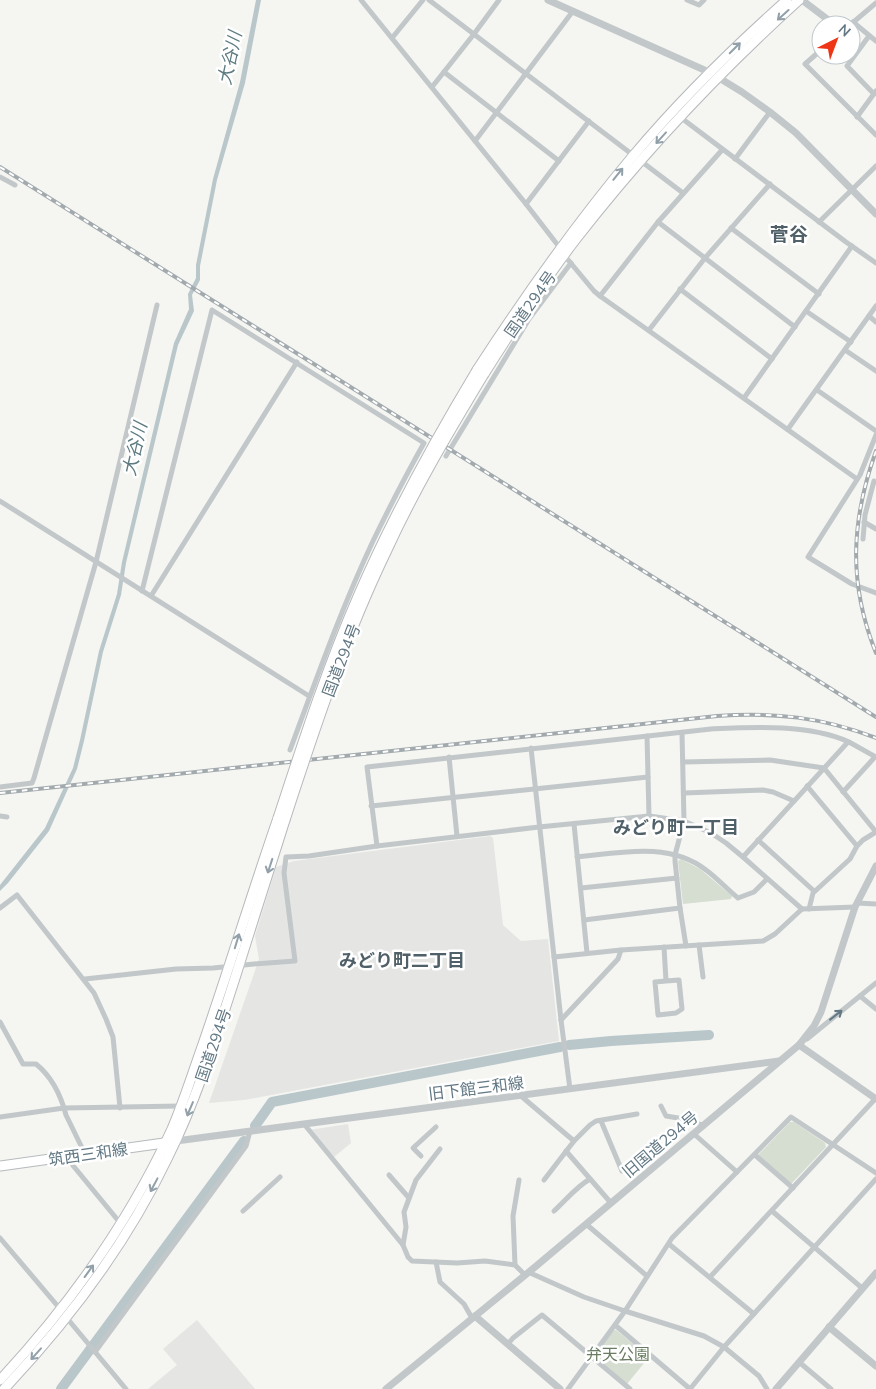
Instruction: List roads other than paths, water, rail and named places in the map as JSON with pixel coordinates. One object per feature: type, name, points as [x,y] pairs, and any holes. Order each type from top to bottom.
[{"type":"main road","name":"国道294号","points":[[0,1380],[61,1310],[121,1225],[165,1143],[181,1106],[281,819],[347,641],[404,516],[480,372],[518,320],[588,210],[637,158],[680,117],[740,43],[787,0]]},
{"type":"main road","name":"国道294号","points":[[637,158],[668,117],[800,0]]},
{"type":"main road","name":"国道294号","points":[[4,1389],[67,1318],[102,1270],[128,1232],[176,1141],[203,1075],[239,965],[281,819]]},
{"type":"main road","name":"筑西三和線","points":[[0,1166],[176,1141]]},
{"type":"street","points":[[392,38],[422,0]]},
{"type":"street","points":[[429,0],[683,193]]},
{"type":"street","points":[[432,87],[499,0]]},
{"type":"street","points":[[548,0],[715,75],[770,112],[796,133],[876,214]]},
{"type":"street","points":[[687,0],[699,5],[704,0]]},
{"type":"street","points":[[800,0],[821,15]]},
{"type":"street","points":[[364,1],[594,291],[857,479]]},
{"type":"street","points":[[861,16],[876,3]]},
{"type":"street","points":[[475,141],[573,11]]},
{"type":"street","points":[[861,31],[876,41]]},
{"type":"street","points":[[857,117],[875,92],[846,66],[869,36]]},
{"type":"street","points":[[811,59],[805,64],[876,135]]},
{"type":"street","points":[[444,72],[559,161]]},
{"type":"street","points":[[734,159],[770,112]]},
{"type":"street","points":[[680,117],[876,263]]},
{"type":"street","points":[[526,204],[589,121]]},
{"type":"street","points":[[600,296],[658,222],[722,150]]},
{"type":"street","points":[[819,222],[876,166]]},
{"type":"street","points":[[0,177],[15,185]]},
{"type":"street","points":[[649,330],[705,258],[770,184]]},
{"type":"street","points":[[658,222],[795,327]]},
{"type":"street","points":[[732,228],[819,294]]},
{"type":"street","points":[[744,398],[852,246]]},
{"type":"street","points":[[446,456],[529,319],[571,263]]},
{"type":"street","points":[[680,289],[772,359]]},
{"type":"street","points":[[0,787],[32,783],[34,778],[97,563],[157,305]]},
{"type":"street","points":[[788,429],[876,306]]},
{"type":"street","points":[[142,591],[212,310],[424,443],[399,488],[369,550],[332,637],[290,750]]},
{"type":"street","points":[[806,311],[851,342]]},
{"type":"street","points":[[869,316],[876,322]]},
{"type":"street","points":[[845,350],[876,371]]},
{"type":"street","points":[[151,596],[297,362]]},
{"type":"street","points":[[817,390],[876,433],[860,475],[808,557],[852,584],[876,594]]},
{"type":"street","points":[[863,539],[864,522],[874,481],[876,482]]},
{"type":"street","points":[[0,501],[310,696]]},
{"type":"street","points":[[864,522],[876,529]]},
{"type":"street","points":[[376,846],[367,767],[449,757],[682,732],[740,728],[778,728],[823,734],[848,742],[876,757],[844,792]]},
{"type":"street","points":[[682,732],[684,822],[675,855],[686,946]]},
{"type":"street","points":[[647,736],[649,816]]},
{"type":"street","points":[[743,857],[848,742]]},
{"type":"street","points":[[531,748],[534,788],[570,1089]]},
{"type":"street","points":[[449,757],[457,836]]},
{"type":"street","points":[[683,762],[770,760],[824,768],[876,832],[862,840],[850,859],[812,893],[809,909]]},
{"type":"street","points":[[371,806],[648,777]]},
{"type":"street","points":[[807,786],[857,846]]},
{"type":"street","points":[[684,793],[763,790],[794,801]]},
{"type":"street","points":[[0,816],[7,818]]},
{"type":"street","points":[[85,979],[176,969],[294,961],[284,874],[286,857],[309,856],[457,836],[649,816],[684,822],[726,843],[802,909],[876,904]]},
{"type":"street","points":[[574,824],[587,954]]},
{"type":"street","points":[[758,840],[814,891]]},
{"type":"street","points":[[577,857],[646,851],[675,855],[706,870],[738,898],[754,892],[767,879]]},
{"type":"street","name":"旧国道294号","points":[[386,1389],[704,1126],[798,1045],[814,1026],[856,905],[876,866]]},
{"type":"street","points":[[581,888],[677,878]]},
{"type":"street","points":[[0,908],[16,895],[85,979],[94,993],[113,1037],[120,1108]]},
{"type":"street","points":[[584,920],[680,908]]},
{"type":"street","points":[[554,957],[621,950],[763,941],[775,934],[802,909]]},
{"type":"street","points":[[699,945],[703,977]]},
{"type":"street","points":[[664,948],[666,981]]},
{"type":"street","points":[[561,1020],[618,959],[621,950]]},
{"type":"street","points":[[680,980],[682,1009],[676,1013],[658,1015],[655,982],[666,981],[680,980]]},
{"type":"street","points":[[710,1277],[876,1098],[798,1045],[876,983]]},
{"type":"street","points":[[860,996],[876,1009]]},
{"type":"street","points":[[0,1022],[23,1064],[36,1064],[48,1076],[85,1154]]},
{"type":"street","name":"旧下館三和線","points":[[176,1141],[780,1061]]},
{"type":"street","points":[[521,1096],[574,1141]]},
{"type":"street","points":[[0,1117],[64,1108],[181,1106]]},
{"type":"street","points":[[661,1106],[666,1116],[690,1120],[704,1126]]},
{"type":"street","points":[[544,1180],[574,1141],[590,1125],[596,1121],[637,1114]]},
{"type":"street","points":[[568,1389],[625,1312],[672,1238],[791,1117],[876,1173]]},
{"type":"street","points":[[601,1120],[622,1171]]},
{"type":"street","points":[[304,1124],[403,1245],[408,1257],[412,1261],[485,1261],[515,1264],[526,1274],[584,1297],[625,1312],[704,1336],[724,1347],[759,1376],[767,1389]]},
{"type":"street","points":[[421,1156],[413,1148],[436,1127]]},
{"type":"street","points":[[95,1352],[246,1146],[250,1132]]},
{"type":"street","points":[[694,1134],[737,1172]]},
{"type":"street","points":[[403,1245],[406,1227],[404,1212],[416,1180],[440,1150]]},
{"type":"street","points":[[566,1151],[611,1203]]},
{"type":"street","points":[[755,1155],[792,1188]]},
{"type":"street","points":[[66,1157],[121,1225]]},
{"type":"street","points":[[389,1175],[409,1198]]},
{"type":"street","points":[[243,1211],[280,1177]]},
{"type":"street","points":[[554,1211],[578,1186],[590,1179]]},
{"type":"street","points":[[615,1325],[690,1389],[724,1347],[876,1179]]},
{"type":"street","points":[[515,1264],[513,1216],[519,1180]]},
{"type":"street","points":[[772,1211],[862,1288]]},
{"type":"street","points":[[586,1224],[648,1276]]},
{"type":"street","points":[[0,1238],[126,1389]]},
{"type":"street","points":[[669,1244],[754,1314]]},
{"type":"street","points":[[436,1262],[440,1282],[464,1304],[474,1317],[560,1389]]},
{"type":"street","points":[[776,1389],[876,1274]]},
{"type":"street","points":[[508,1344],[542,1315],[630,1389]]},
{"type":"street","points":[[829,1327],[876,1366]]},
{"type":"street","points":[[799,1362],[831,1389]]},
{"type":"waterway","points":[[569,1045],[709,1035]]},
{"type":"waterway","points":[[255,1126],[272,1102],[560,1047]]},
{"type":"waterway","points":[[61,1389],[244,1141]]},
{"type":"railway","points":[[0,167],[876,717]]},
{"type":"railway","points":[[876,451],[862,502],[856,552],[861,602],[876,653]]},
{"type":"railway","points":[[0,793],[717,716],[758,715],[798,718],[836,725],[876,738]]},
{"type":"district","name":"菅谷","points":[[789,234]]},
{"type":"district","name":"みどり町一丁目","points":[[676,828]]},
{"type":"district","name":"みどり町二丁目","points":[[402,961]]},
{"type":"water label","name":"大谷川","points":[[230,58]]},
{"type":"water label","name":"大谷川","points":[[135,449]]},
{"type":"park label","name":"弁天公園","points":[[618,1354]]}]
